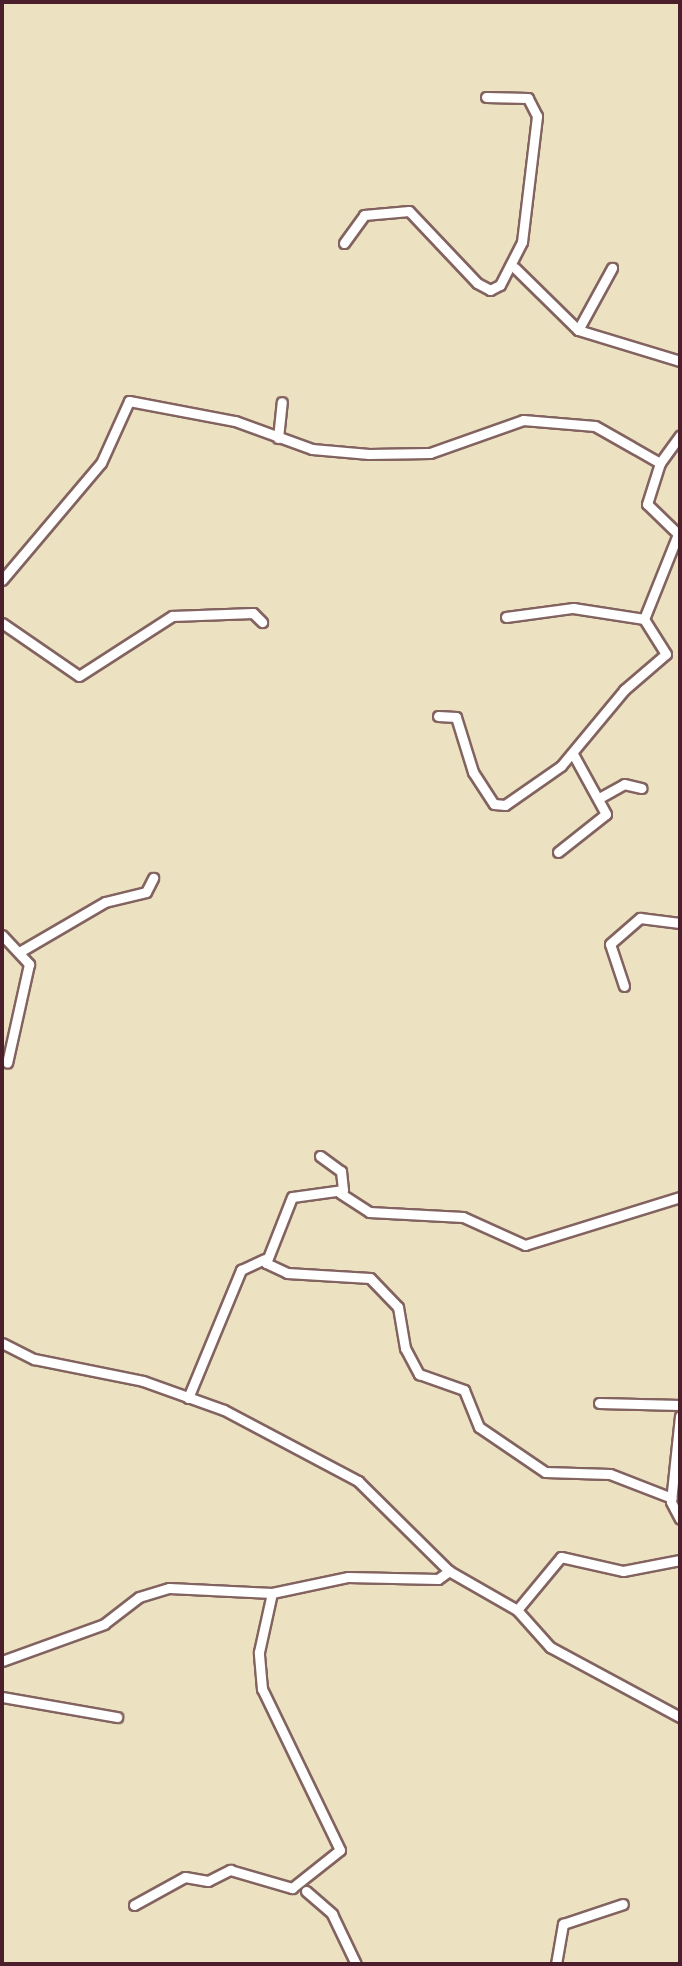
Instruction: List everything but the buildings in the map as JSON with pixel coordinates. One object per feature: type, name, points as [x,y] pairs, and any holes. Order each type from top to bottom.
[{"type":"street","points":[[344,243],[364,215],[409,211],[485,289],[515,268],[529,209],[536,107],[528,98],[486,97]]},
{"type":"street","points":[[515,268],[578,330],[680,361]]},
{"type":"street","points":[[578,330],[612,268]]},
{"type":"street","points":[[2,580],[101,463],[129,401],[235,421],[278,438],[325,451],[430,453],[523,420],[604,429],[660,463]]},
{"type":"street","points":[[278,438],[282,402]]},
{"type":"street","points":[[644,619],[678,534],[648,509],[660,463],[680,435]]},
{"type":"street","points":[[506,617],[555,608],[644,619]]},
{"type":"street","points":[[2,623],[79,676],[172,616],[254,613],[262,622]]},
{"type":"street","points":[[438,716],[456,717],[473,772],[497,806],[528,792],[573,754],[624,690],[666,654],[644,619]]},
{"type":"street","points":[[558,852],[603,821],[601,797],[573,754]]},
{"type":"street","points":[[601,797],[624,784],[642,788]]},
{"type":"street","points":[[21,951],[105,902],[146,892],[153,878]]},
{"type":"street","points":[[624,986],[610,944],[640,918],[680,923]]},
{"type":"street","points":[[2,935],[21,951],[29,970],[7,1063]]},
{"type":"street","points":[[320,1156],[341,1171],[340,1193]]},
{"type":"street","points":[[188,1398],[241,1270],[265,1259],[292,1197],[340,1193],[369,1212],[463,1217],[525,1245],[680,1197]]},
{"type":"street","points":[[265,1259],[287,1273],[370,1278],[398,1307],[419,1374],[464,1390],[479,1427],[545,1472],[618,1476],[672,1498]]},
{"type":"street","points":[[2,1343],[34,1359],[188,1398],[358,1481],[449,1571],[517,1610],[550,1647],[680,1717]]},
{"type":"street","points":[[599,1403],[680,1405]]},
{"type":"street","points":[[680,1416],[672,1498],[680,1519]]},
{"type":"street","points":[[517,1610],[561,1557],[623,1571],[680,1560]]},
{"type":"street","points":[[2,1661],[104,1624],[151,1592],[272,1593],[348,1577],[438,1579],[449,1571]]},
{"type":"street","points":[[134,1905],[185,1877],[214,1880],[230,1870],[292,1888],[340,1850],[262,1689],[259,1652],[272,1593]]},
{"type":"street","points":[[2,1697],[117,1717]]},
{"type":"street","points":[[306,1891],[332,1914],[356,1964]]},
{"type":"street","points":[[556,1964],[563,1924],[623,1904]]}]
